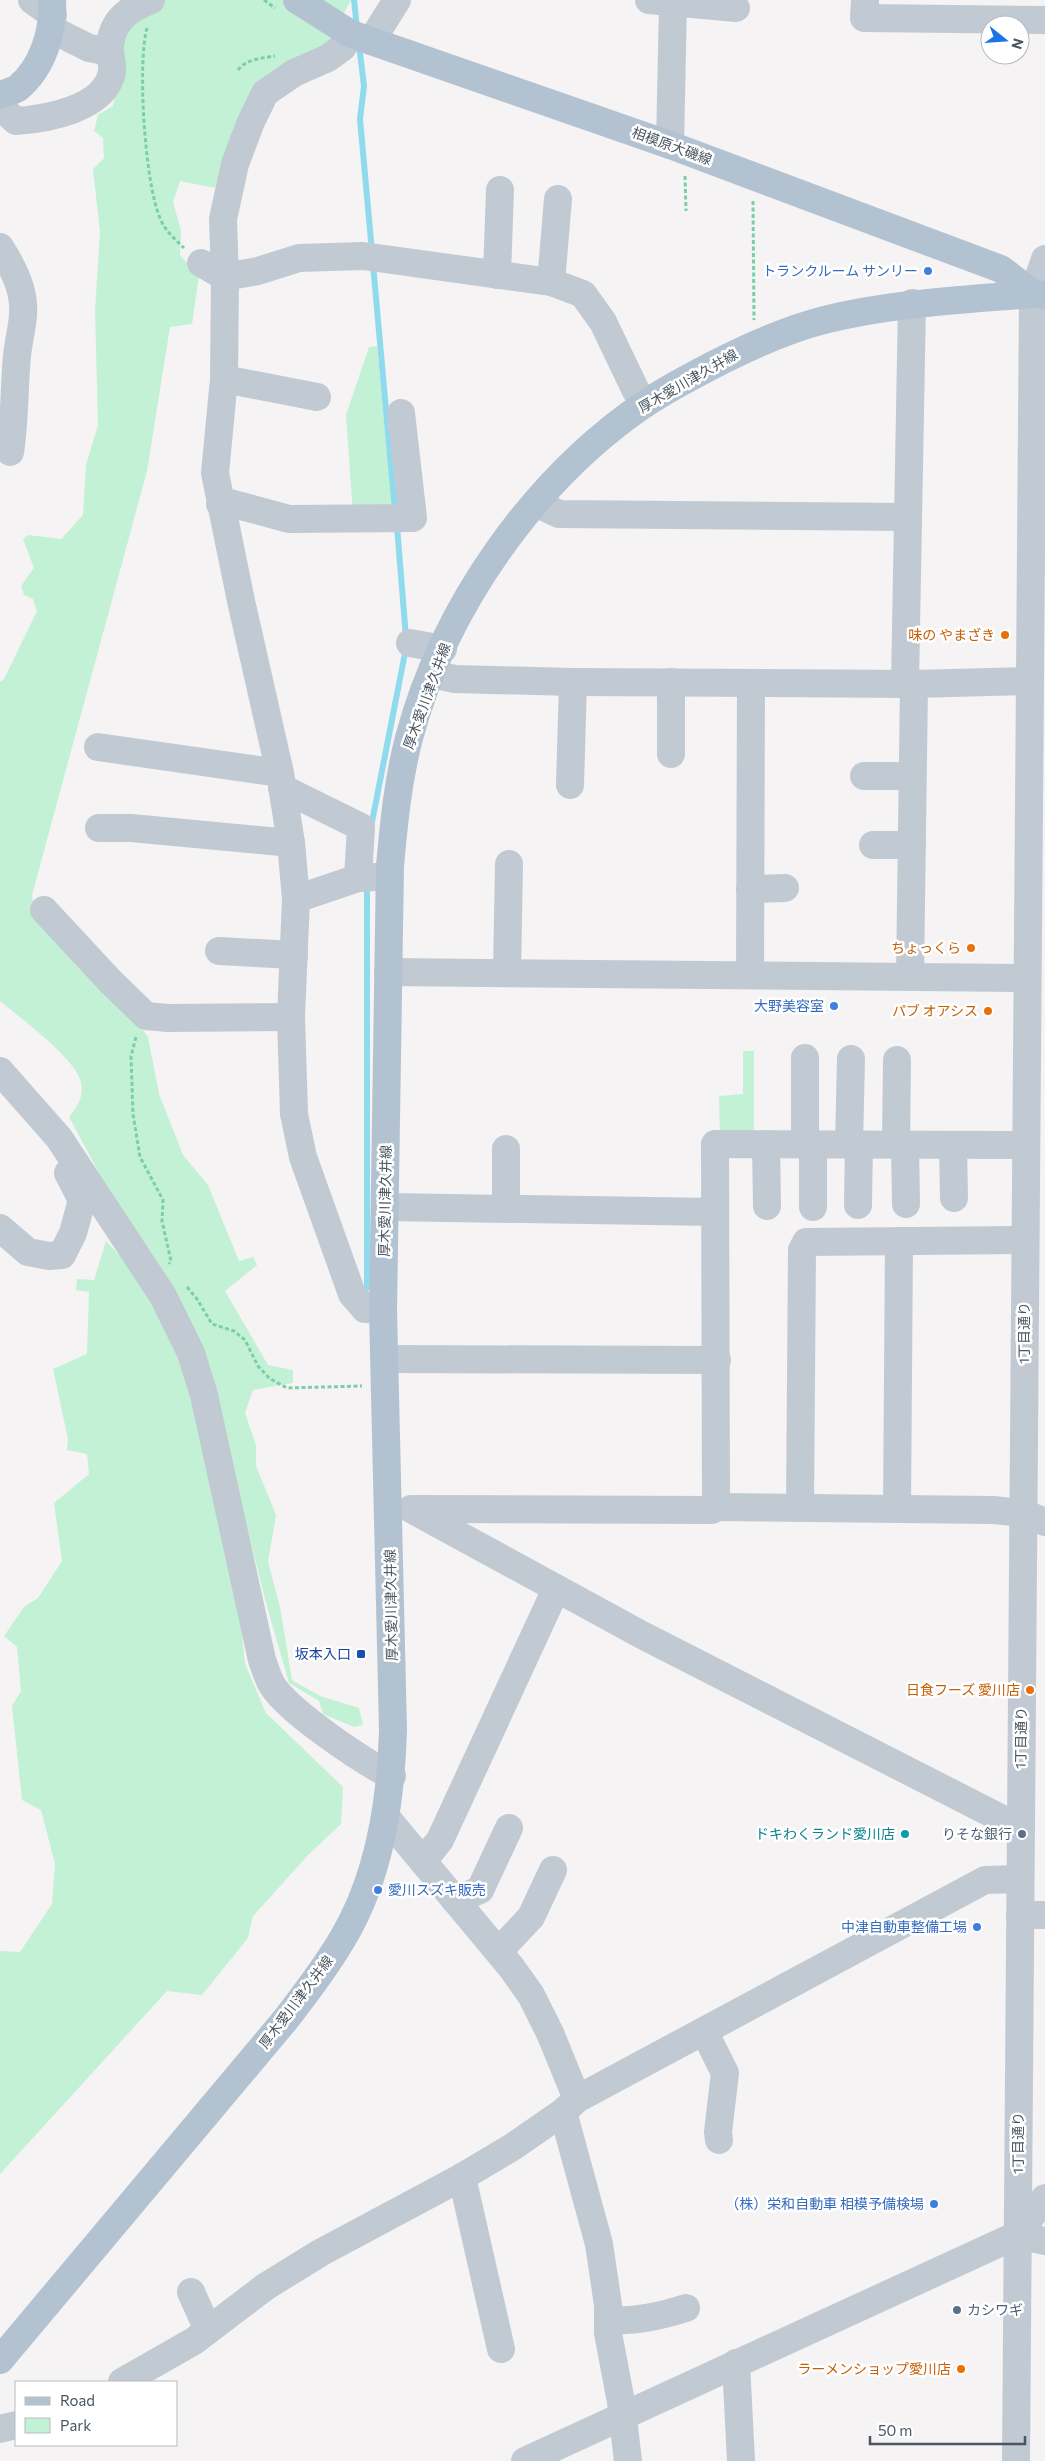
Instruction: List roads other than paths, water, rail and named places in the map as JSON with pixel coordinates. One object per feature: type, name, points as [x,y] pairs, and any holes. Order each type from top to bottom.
[{"type":"main road","name":"相模原大磯線","points":[[297,0],[361,37],[678,148],[1001,268],[1039,294]]},
{"type":"main road","points":[[0,96],[17,88],[35,68],[49,38],[47,11]]},
{"type":"main road","name":"厚木愛川津久井線","points":[[0,2360],[286,2019],[322,1972],[344,1937],[361,1901],[386,1817],[392,1776],[400,1509],[385,1372],[383,1310],[388,972],[372,877],[396,798],[409,737],[431,674],[443,649],[479,578],[536,502],[570,466],[646,404],[754,344],[822,321],[912,303],[1039,294]]},
{"type":"street","points":[[383,1310],[365,1309],[352,1294],[303,1157],[294,1114],[291,1017],[296,899],[291,843],[281,780],[220,504],[215,473],[224,379],[225,277],[223,219],[235,164],[250,124],[265,93],[294,73],[328,58],[361,37],[397,0]]},
{"type":"street","points":[[864,0],[864,18],[1045,20]]},
{"type":"street","points":[[678,148],[661,2],[736,8]]},
{"type":"street","points":[[0,107],[16,121],[35,120],[86,105],[102,91],[112,72],[110,52],[114,31],[121,16],[132,7],[149,11]]},
{"type":"street","points":[[47,11],[89,48],[110,52]]},
{"type":"street","points":[[497,275],[500,190]]},
{"type":"street","points":[[551,282],[564,230],[558,199]]},
{"type":"street","points":[[0,247],[9,262],[22,293],[24,315],[11,330],[17,356],[14,420],[10,452]]},
{"type":"street","points":[[201,263],[225,277],[258,271],[299,258],[372,258],[551,282],[584,294],[603,310],[636,391],[646,404]]},
{"type":"street","name":"1丁目通り","points":[[1016,2461],[1017,2235],[1032,1915],[1019,1879],[1034,1518],[1025,1240],[1026,1145],[1033,983],[1037,738],[1029,681],[1038,572],[1039,294],[1045,259]]},
{"type":"street","points":[[910,977],[912,776],[908,517],[912,303]]},
{"type":"street","points":[[224,379],[318,397]]},
{"type":"street","points":[[220,504],[230,503],[289,519],[414,518],[407,424]]},
{"type":"street","points":[[536,502],[559,514],[908,517]]},
{"type":"street","points":[[410,643],[443,649]]},
{"type":"street","points":[[431,674],[455,679],[573,682],[910,684],[1029,681]]},
{"type":"street","points":[[570,785],[573,682]]},
{"type":"street","points":[[671,682],[671,754]]},
{"type":"street","points":[[750,975],[751,683]]},
{"type":"street","points":[[98,747],[281,780],[362,827],[372,877],[296,899]]},
{"type":"street","points":[[864,776],[912,776]]},
{"type":"street","points":[[111,833],[184,840],[291,843]]},
{"type":"street","points":[[873,845],[912,845]]},
{"type":"street","points":[[507,973],[509,864]]},
{"type":"street","points":[[750,889],[785,888]]},
{"type":"street","points":[[44,910],[110,981],[146,1016],[168,1018],[291,1017]]},
{"type":"street","points":[[219,951],[294,955]]},
{"type":"street","points":[[388,972],[910,977],[1033,983]]},
{"type":"street","points":[[806,1058],[813,1207]]},
{"type":"street","points":[[851,1059],[858,1205]]},
{"type":"street","points":[[897,1060],[906,1204]]},
{"type":"street","points":[[0,1071],[59,1138],[163,1296],[191,1353],[204,1394],[262,1660],[272,1685],[288,1703],[357,1756],[392,1776]]},
{"type":"street","points":[[0,1228],[28,1252],[49,1256],[62,1255],[73,1233],[82,1200],[60,1157],[59,1138]]},
{"type":"street","points":[[716,1507],[715,1144],[1026,1145]]},
{"type":"street","points":[[766,1144],[767,1206]]},
{"type":"street","points":[[953,1145],[954,1198]]},
{"type":"street","points":[[506,1149],[506,1209]]},
{"type":"street","points":[[385,1207],[715,1212]]},
{"type":"street","points":[[800,1508],[809,1439],[802,1250],[806,1242],[1025,1240]]},
{"type":"street","points":[[898,1509],[907,1443],[899,1241]]},
{"type":"street","points":[[385,1372],[717,1360]]},
{"type":"street","points":[[400,1509],[712,1510],[716,1507],[993,1510],[1034,1518]]},
{"type":"street","points":[[400,1509],[1020,1828]]},
{"type":"street","points":[[422,1861],[440,1840],[556,1589]]},
{"type":"street","points":[[386,1817],[499,1951],[531,1995],[550,2033],[570,2106],[599,2244],[608,2305],[608,2333],[628,2461]]},
{"type":"street","points":[[455,1900],[480,1890],[510,1828]]},
{"type":"street","points":[[499,1951],[531,1916],[553,1870]]},
{"type":"street","points":[[124,2381],[194,2341],[265,2287],[320,2253],[462,2177],[514,2146],[570,2106],[704,2031],[985,1880],[1019,1879]]},
{"type":"street","points":[[704,2031],[725,2073],[718,2132],[719,2140]]},
{"type":"street","points":[[462,2177],[504,2320],[501,2349]]},
{"type":"street","points":[[526,2461],[1017,2235],[1045,2198]]},
{"type":"street","points":[[1017,2235],[1045,2241]]},
{"type":"street","points":[[191,2292],[208,2330]]},
{"type":"street","points":[[608,2320],[664,2315],[686,2308]]},
{"type":"street","points":[[736,2363],[741,2461]]},
{"type":"street","points":[[0,2429],[15,2425]]},
{"type":"waterway","points":[[354,0],[357,28]]},
{"type":"waterway","points":[[359,45],[364,86],[360,119],[372,252]]},
{"type":"waterway","points":[[373,264],[395,511]]},
{"type":"waterway","points":[[397,526],[406,638]]},
{"type":"waterway","points":[[371,827],[406,648]]},
{"type":"waterway","points":[[367,884],[367,1288]]},
{"type":"place","name":"トランクルーム サンリー","points":[[928,271]]},
{"type":"place","name":"味の やまざき","points":[[1005,635]]},
{"type":"place","name":"ちょっくら","points":[[971,948]]},
{"type":"place","name":"大野美容室","points":[[834,1006]]},
{"type":"place","name":"パブ オアシス","points":[[988,1011]]},
{"type":"place","name":"坂本入口","points":[[361,1654]]},
{"type":"place","name":"日食フーズ 愛川店","points":[[1030,1690]]},
{"type":"place","name":"ドキわくランド愛川店","points":[[905,1834]]},
{"type":"place","name":"りそな銀行","points":[[1022,1834]]},
{"type":"place","name":"愛川スズキ販売","points":[[378,1890]]},
{"type":"place","name":"中津自動車整備工場","points":[[977,1927]]},
{"type":"place","name":"（株）栄和自動車 相模予備検場","points":[[934,2204]]},
{"type":"place","name":"カシワギ","points":[[957,2310]]},
{"type":"place","name":"ラーメンショップ愛川店","points":[[961,2369]]}]
